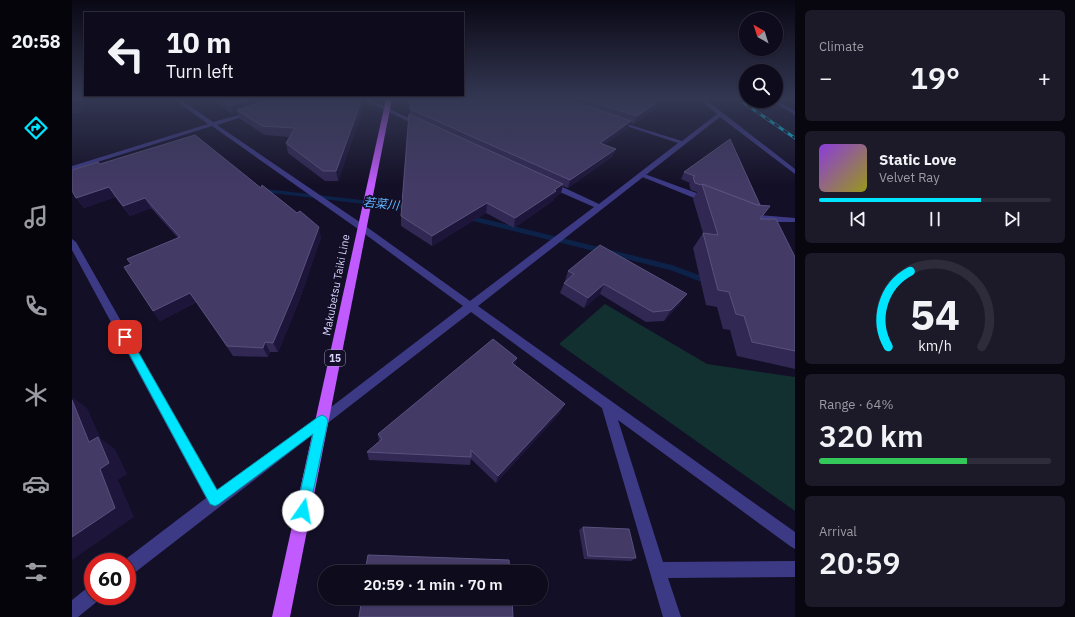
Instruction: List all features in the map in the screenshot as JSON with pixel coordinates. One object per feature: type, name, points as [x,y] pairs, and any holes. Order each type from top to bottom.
[{"type":"main road","name":"Makubetsu Taiki Line","points":[[281,617],[383,128]]},
{"type":"street","points":[[72,168],[203,128]]},
{"type":"street","points":[[216,128],[362,227],[795,542]]},
{"type":"street","points":[[636,128],[683,143]]},
{"type":"street","points":[[136,561],[215,500],[322,421],[702,128]]},
{"type":"street","points":[[738,128],[795,172]]},
{"type":"street","points":[[642,175],[714,203]]},
{"type":"street","points":[[543,181],[600,207]]},
{"type":"street","points":[[743,214],[778,220],[795,220]]},
{"type":"street","points":[[72,242],[215,500]]},
{"type":"street","points":[[607,404],[672,617]]},
{"type":"street","points":[[657,570],[795,568]]},
{"type":"street","points":[[72,611],[84,601]]},
{"type":"green space","points":[[605,304],[707,364],[795,377],[795,511],[559,344]]},
{"type":"building","points":[[292,128],[352,128],[336,171],[323,171],[286,143],[295,128]]},
{"type":"building","points":[[408,128],[439,128],[563,184],[554,190],[556,191],[515,218],[487,203],[432,236],[401,216]]},
{"type":"building","points":[[452,128],[621,128],[600,143],[616,149],[570,180]]},
{"type":"building","points":[[195,135],[261,188],[262,185],[297,213],[300,211],[319,227],[295,291],[273,343],[265,342],[263,348],[227,346],[190,293],[153,311],[124,267],[131,264],[127,259],[180,237],[145,198],[123,206],[109,187],[76,198],[72,191],[72,170],[98,162],[100,164]]},
{"type":"building","points":[[730,139],[760,205],[702,184],[695,183],[693,177],[695,176],[684,172]]},
{"type":"building","points":[[702,184],[757,205],[770,206],[760,219],[776,219],[795,257],[795,351],[752,342],[744,316],[736,314],[729,292],[718,290],[703,233],[718,235]]},
{"type":"building","points":[[600,245],[687,294],[671,310],[653,312],[604,284],[588,298],[564,283],[574,274],[568,271]]},
{"type":"building","points":[[493,339],[517,358],[512,363],[565,404],[498,476],[471,450],[471,457],[367,452],[382,439],[378,434]]},
{"type":"building","points":[[72,400],[89,442],[98,437],[109,463],[100,469],[115,508],[72,537]]},
{"type":"building","points":[[583,527],[629,529],[636,558],[588,556]]},
{"type":"building","points":[[368,555],[509,560],[509,565],[366,565]]},
{"type":"building","points":[[361,605],[512,605],[513,617],[359,617]]},
{"type":"waterway","name":"若菜川","points":[[257,190],[414,208]]},
{"type":"waterway","name":"若菜川","points":[[464,216],[672,268],[712,283]]},
{"type":"railway","points":[[780,128],[795,138]]},
{"type":"route","points":[[125,337],[215,500],[322,421],[303,511]]}]
